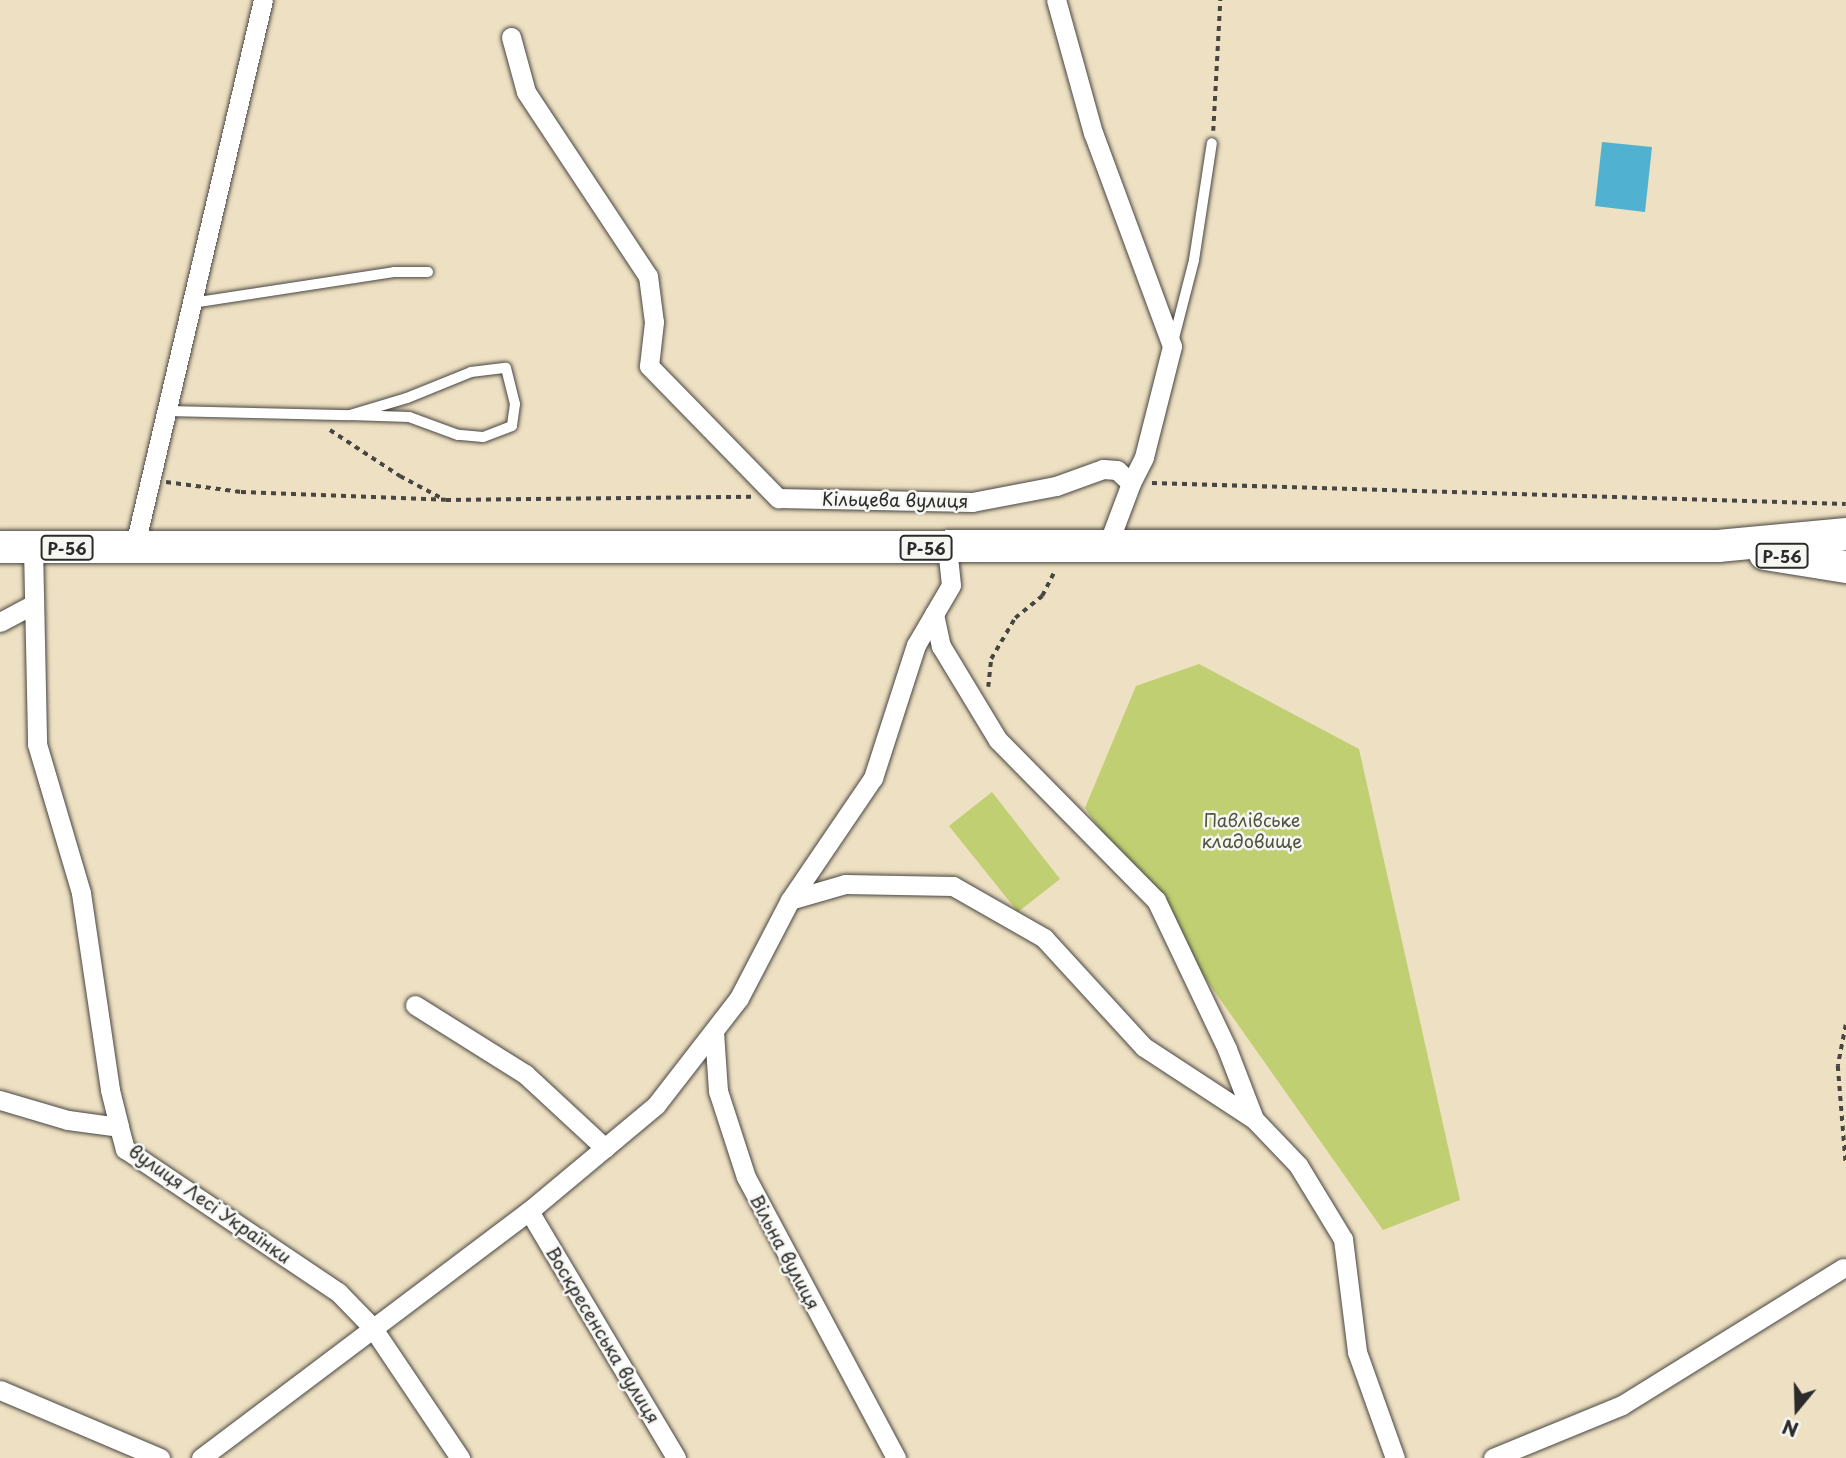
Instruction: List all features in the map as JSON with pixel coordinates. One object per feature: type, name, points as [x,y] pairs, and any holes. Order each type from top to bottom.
[{"type":"main road","name":"Р-56","points":[[0,547],[1718,546],[1846,534]]},
{"type":"main road","name":"Р-56","points":[[1718,546],[1846,567]]},
{"type":"street","points":[[1056,0],[1093,133],[1172,346],[1144,457],[1131,483],[1107,547]]},
{"type":"street","points":[[134,549],[264,3]]},
{"type":"street","points":[[511,37],[526,92],[648,276],[654,322],[649,366],[778,498]]},
{"type":"street","name":"Кільцева вулиця","points":[[778,498],[972,502],[1056,486],[1103,469],[1117,470],[1131,483]]},
{"type":"street","points":[[33,547],[37,744],[81,893],[110,1090],[119,1127]]},
{"type":"street","points":[[201,1458],[529,1211],[656,1105],[739,998],[790,900],[873,778],[916,645],[951,584],[947,548]]},
{"type":"street","points":[[0,622],[34,604]]},
{"type":"street","points":[[934,614],[941,646],[998,740],[1156,900],[1227,1049],[1254,1119]]},
{"type":"street","points":[[790,900],[845,884],[953,886],[1044,938],[1144,1047],[1254,1119],[1298,1165],[1343,1239],[1357,1352],[1395,1458]]},
{"type":"street","points":[[415,1005],[525,1074],[605,1148]]},
{"type":"street","name":"Вільна вулиця","points":[[714,1032],[718,1091],[746,1177],[896,1458]]},
{"type":"street","name":"вулиця Лесі Українки","points":[[0,1100],[68,1120],[119,1127],[125,1149],[338,1292],[372,1327],[460,1458]]},
{"type":"street","name":"Воскресенська вулиця","points":[[529,1211],[676,1458]]},
{"type":"street","points":[[1493,1458],[1622,1405],[1843,1268]]},
{"type":"street","points":[[0,1390],[160,1458]]},
{"type":"lane","points":[[1172,346],[1194,260],[1212,143]]},
{"type":"lane","points":[[192,303],[394,272],[428,272]]},
{"type":"lane","points":[[167,411],[410,417],[458,435],[483,437],[512,426],[515,404],[506,368],[471,372],[407,398],[350,415]]},
{"type":"path","points":[[1212,143],[1220,0]]},
{"type":"path","points":[[308,415],[400,477],[446,500]]},
{"type":"path","points":[[150,480],[241,492],[446,500],[778,498]]},
{"type":"path","points":[[1131,483],[1846,504]]},
{"type":"path","points":[[986,721],[991,660],[1015,618],[1042,596],[1056,569]]},
{"type":"path","points":[[1846,1025],[1838,1066],[1846,1165]]},
{"type":"green space","name":"Павлівське кладовище","points":[[1199,664],[1359,749],[1460,1200],[1383,1230],[1085,808],[1136,686]]},
{"type":"green space","points":[[992,792],[1060,879],[1018,912],[949,826]]},
{"type":"water","points":[[1602,142],[1652,147],[1645,212],[1595,206]]}]
